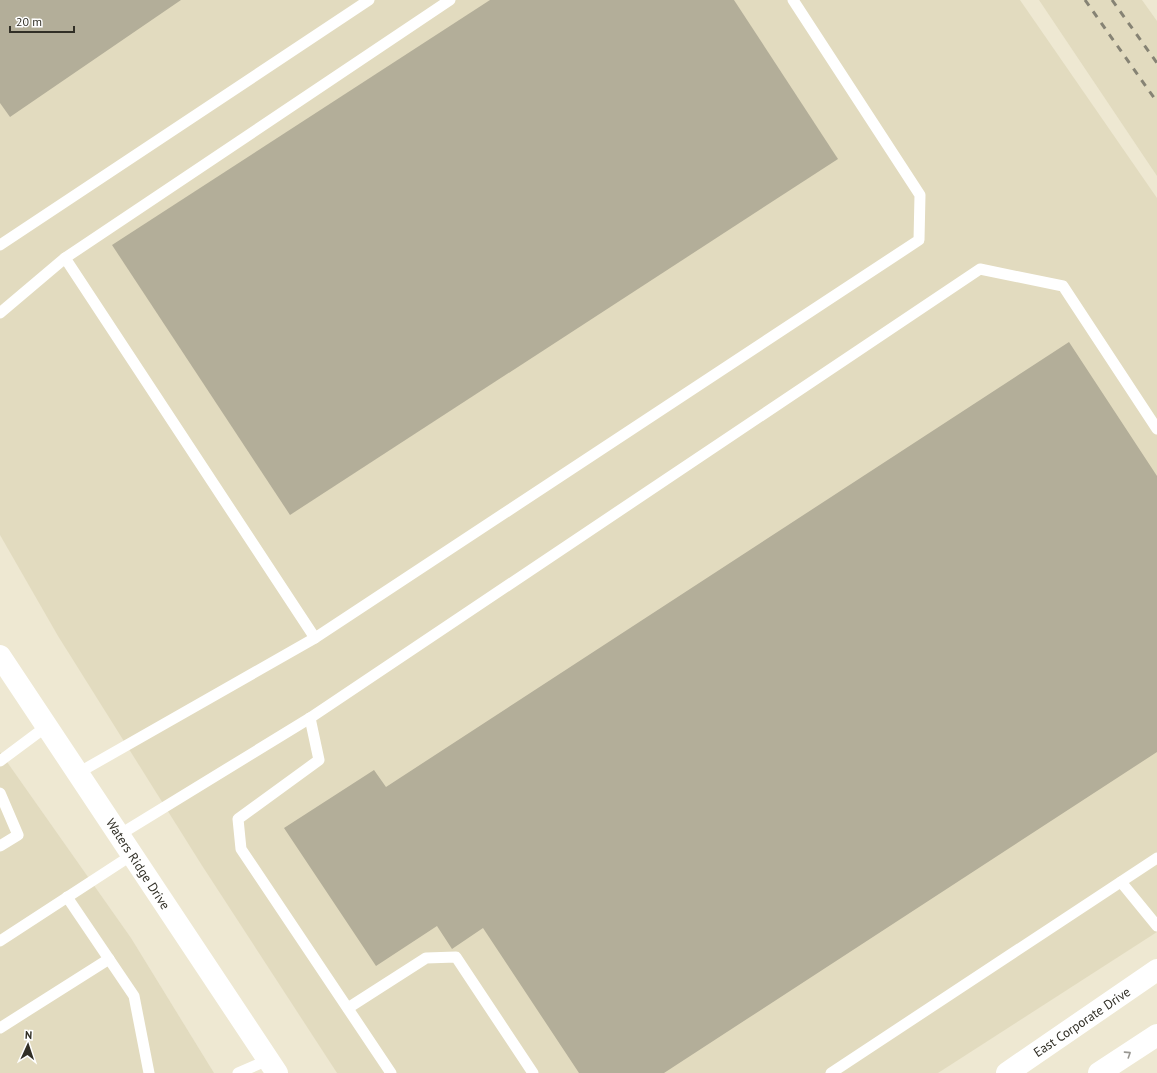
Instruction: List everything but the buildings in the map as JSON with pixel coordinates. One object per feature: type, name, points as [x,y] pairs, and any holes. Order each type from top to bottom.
[{"type":"street","name":"Waters Ridge Drive","points":[[0,656],[272,1067]]},
{"type":"street","name":"East Corporate Drive","points":[[1007,1073],[1157,970]]},
{"type":"street","points":[[1099,1073],[1157,1035]]},
{"type":"lane","points":[[0,245],[369,0]]},
{"type":"lane","points":[[0,313],[65,258],[450,0]]},
{"type":"lane","points":[[78,773],[315,638],[919,240],[920,195],[793,0]]},
{"type":"lane","points":[[65,258],[315,638]]},
{"type":"lane","points":[[119,835],[310,718],[980,269],[1063,286],[1157,429]]},
{"type":"lane","points":[[310,718],[319,760],[238,819],[241,849],[391,1073]]},
{"type":"lane","points":[[0,761],[47,726]]},
{"type":"lane","points":[[0,793],[18,835],[0,846]]},
{"type":"lane","points":[[0,941],[132,855]]},
{"type":"lane","points":[[831,1073],[1157,858]]},
{"type":"lane","points":[[1121,882],[1157,926]]},
{"type":"lane","points":[[67,897],[134,996],[149,1073]]},
{"type":"lane","points":[[348,1008],[426,958],[456,957],[533,1073]]},
{"type":"lane","points":[[0,1028],[109,959]]},
{"type":"lane","points":[[238,1073],[272,1067]]},
{"type":"shaded area","points":[[0,0],[1020,0],[1157,198],[1157,932],[938,1073],[337,1073],[201,864],[58,636],[0,535]]},
{"type":"shaded area","points":[[1039,0],[1142,0],[1157,21],[1157,176]]},
{"type":"shaded area","points":[[0,752],[131,938],[214,1073],[0,1073]]},
{"type":"railway","points":[[1085,0],[1157,102]]},
{"type":"railway","points":[[1112,0],[1157,63]]}]
